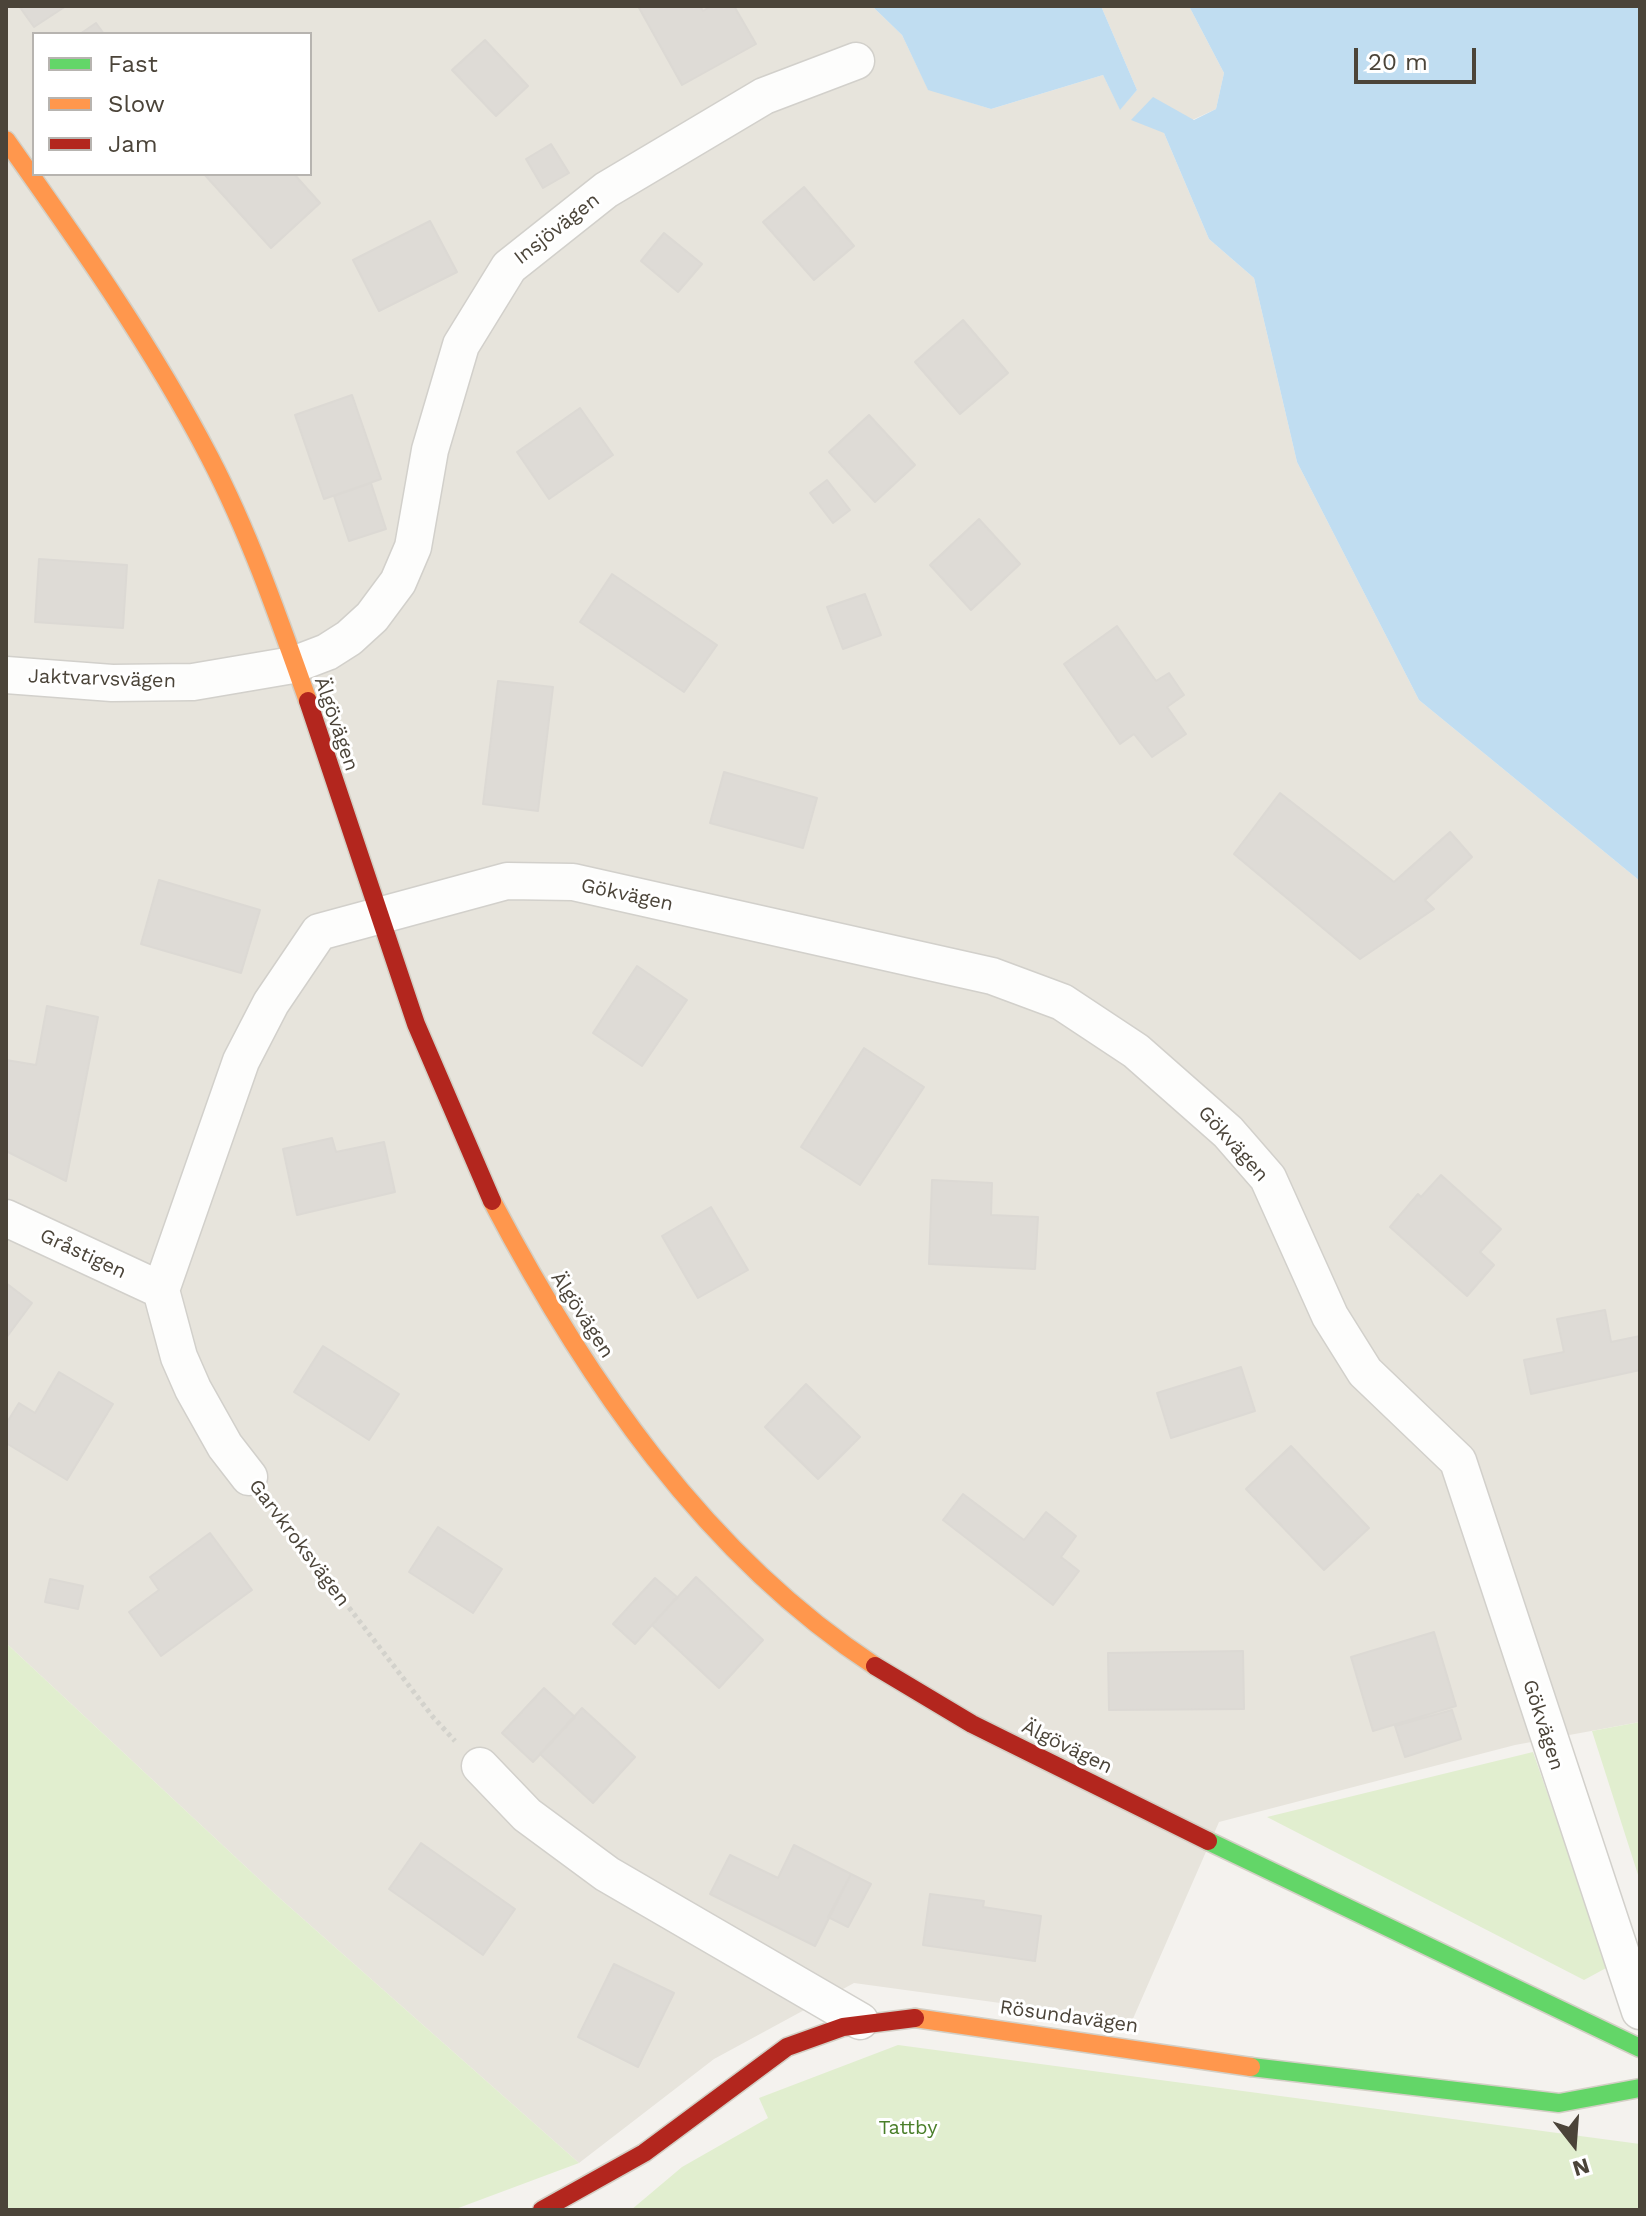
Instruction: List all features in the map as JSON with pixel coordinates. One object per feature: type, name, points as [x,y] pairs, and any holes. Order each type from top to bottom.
[{"type":"street","name":"Insjövägen","points":[[293,665],[327,652],[349,638],[372,617],[398,582],[413,547],[430,450],[461,345],[509,267],[606,190],[751,104],[856,61]]},
{"type":"street","name":"Älgövägen","points":[[6,140],[143,336],[178,393],[236,513],[293,665],[418,1028],[465,1143],[502,1226],[547,1306],[643,1446],[765,1578],[829,1633],[896,1682],[954,1716],[1272,1873],[1640,2048]]},
{"type":"street","name":"Jaktvarvsvägen","points":[[6,675],[112,683],[193,682],[293,665]]},
{"type":"street","name":"Gökvägen","points":[[379,913],[507,881],[573,882],[992,976],[1062,1002],[1136,1051],[1184,1091],[1228,1132],[1268,1178],[1330,1316],[1365,1372],[1458,1461],[1640,2011]]},
{"type":"street","points":[[161,1290],[241,1061],[271,1003],[319,932],[379,913]]},
{"type":"street","name":"Gråstigen","points":[[6,1218],[161,1290]]},
{"type":"street","name":"Garvkroksvägen","points":[[161,1290],[179,1357],[193,1389],[225,1446],[249,1477]]},
{"type":"street","points":[[480,1766],[527,1815],[607,1874],[860,2021]]},
{"type":"street","name":"Rösundavägen","points":[[542,2210],[595,2187],[640,2158],[759,2066],[800,2040],[860,2021],[914,2018],[1336,2079],[1559,2103],[1640,2088]]},
{"type":"path","name":"Garvkroksvägen","points":[[249,1477],[433,1717],[480,1766]]},
{"type":"shaded area","points":[[6,6],[872,6],[902,35],[928,89],[991,109],[1103,75],[1120,109],[1137,90],[1101,6],[1190,8],[1224,73],[1216,109],[1164,133],[1209,239],[1254,278],[1297,462],[1419,700],[1640,881],[1640,1722],[1515,1745],[1219,1822],[1132,2021],[854,1983],[714,2059],[579,2163],[275,1894],[6,1643]]},
{"type":"green space","points":[[6,1643],[275,1894],[579,2163],[453,2210],[6,2210]]},
{"type":"green space","points":[[1640,1722],[1640,1881],[1592,1731]]},
{"type":"green space","points":[[1533,1752],[1608,1967],[1584,1980],[1267,1817]]},
{"type":"green space","name":"Tattby","points":[[898,2045],[1640,2144],[1640,2210],[631,2210],[682,2167],[768,2118],[759,2098]]},
{"type":"water","points":[[872,6],[1101,6],[1137,90],[1120,110],[1103,75],[991,109],[928,90],[902,35]]},
{"type":"water","points":[[1183,6],[1640,6],[1640,881],[1419,700],[1297,462],[1254,278],[1209,239],[1164,133],[1131,120],[1153,97],[1194,120],[1216,109],[1224,73],[1190,8]]},
{"type":"building","points":[[19,6],[66,6],[34,27]]},
{"type":"building","points":[[638,6],[700,6],[703,11],[711,6],[734,6],[756,44],[682,85]]},
{"type":"building","points":[[96,23],[103,32],[83,32]]},
{"type":"building","points":[[485,40],[528,86],[496,116],[452,70]]},
{"type":"building","points":[[551,144],[569,173],[543,188],[526,159]]},
{"type":"building","points":[[206,176],[296,176],[320,203],[271,248]]},
{"type":"building","points":[[804,187],[854,246],[814,280],[763,222]]},
{"type":"building","points":[[430,221],[457,272],[379,311],[353,260]]},
{"type":"building","points":[[664,233],[702,264],[678,292],[641,261]]},
{"type":"building","points":[[963,320],[1008,373],[960,414],[915,362]]},
{"type":"building","points":[[352,395],[381,479],[324,499],[295,415]]},
{"type":"building","points":[[580,408],[613,455],[549,499],[517,452]]},
{"type":"building","points":[[869,415],[915,465],[875,502],[829,452]]},
{"type":"building","points":[[827,480],[850,510],[833,523],[810,493]]},
{"type":"building","points":[[371,483],[386,529],[349,541],[334,496]]},
{"type":"building","points":[[979,519],[1020,564],[971,610],[930,565]]},
{"type":"building","points":[[39,559],[127,565],[123,628],[35,622]]},
{"type":"building","points":[[612,574],[717,645],[684,692],[580,622]]},
{"type":"building","points":[[865,594],[881,635],[843,649],[827,607]]},
{"type":"building","points":[[1117,626],[1156,681],[1169,673],[1184,695],[1167,707],[1186,734],[1152,757],[1134,734],[1120,744],[1064,664]]},
{"type":"building","points":[[498,681],[553,687],[538,811],[483,804]]},
{"type":"building","points":[[724,772],[817,798],[803,848],[710,823]]},
{"type":"building","points":[[1280,793],[1394,882],[1450,832],[1472,857],[1425,900],[1434,909],[1360,959],[1234,854]]},
{"type":"building","points":[[159,880],[260,910],[241,973],[141,944]]},
{"type":"building","points":[[637,966],[687,1000],[642,1066],[593,1033]]},
{"type":"building","points":[[47,1006],[98,1017],[66,1181],[6,1151],[6,1060],[36,1065]]},
{"type":"building","points":[[864,1048],[924,1087],[860,1185],[801,1147]]},
{"type":"building","points":[[332,1138],[336,1152],[384,1142],[395,1192],[297,1215],[283,1149]]},
{"type":"building","points":[[1441,1175],[1501,1229],[1480,1252],[1494,1265],[1467,1296],[1390,1227],[1418,1194],[1421,1197]]},
{"type":"building","points":[[932,1180],[992,1183],[991,1215],[1038,1217],[1035,1269],[929,1264]]},
{"type":"building","points":[[711,1207],[748,1270],[698,1298],[662,1236]]},
{"type":"building","points":[[6,1283],[32,1303],[6,1338]]},
{"type":"building","points":[[1605,1310],[1611,1342],[1640,1336],[1640,1370],[1531,1394],[1524,1360],[1564,1352],[1557,1319]]},
{"type":"building","points":[[323,1346],[399,1394],[369,1440],[294,1392]]},
{"type":"building","points":[[1241,1367],[1255,1411],[1171,1438],[1157,1393]]},
{"type":"building","points":[[59,1372],[113,1404],[67,1480],[6,1443],[6,1424],[19,1403],[35,1413]]},
{"type":"building","points":[[806,1384],[860,1437],[818,1479],[765,1427]]},
{"type":"building","points":[[1291,1446],[1369,1528],[1324,1570],[1246,1489]]},
{"type":"building","points":[[963,1494],[1024,1540],[1046,1512],[1076,1536],[1061,1557],[1079,1571],[1053,1605],[943,1520]]},
{"type":"building","points":[[438,1527],[502,1569],[473,1613],[409,1572]]},
{"type":"building","points":[[210,1533],[252,1590],[161,1656],[129,1612],[159,1590],[150,1577]]},
{"type":"building","points":[[696,1577],[763,1640],[719,1688],[652,1625]]},
{"type":"building","points":[[655,1578],[677,1597],[635,1644],[613,1624]]},
{"type":"building","points":[[50,1579],[83,1586],[78,1609],[45,1602]]},
{"type":"building","points":[[1434,1632],[1456,1706],[1373,1731],[1351,1657]]},
{"type":"building","points":[[1243,1651],[1244,1709],[1109,1710],[1108,1653]]},
{"type":"building","points":[[544,1688],[575,1717],[533,1762],[502,1733]]},
{"type":"building","points":[[582,1708],[635,1757],[593,1803],[540,1754]]},
{"type":"building","points":[[1452,1710],[1461,1739],[1405,1757],[1395,1726]]},
{"type":"building","points":[[421,1843],[515,1909],[483,1955],[389,1889]]},
{"type":"building","points":[[794,1845],[851,1874],[815,1946],[710,1894],[730,1855],[778,1878]]},
{"type":"building","points":[[851,1874],[871,1884],[848,1927],[828,1917]]},
{"type":"building","points":[[930,1894],[984,1901],[983,1907],[1041,1916],[1035,1961],[923,1945]]},
{"type":"building","points":[[614,1964],[674,1993],[638,2067],[578,2037]]},
{"type":"traffic: fast","points":[[1208,1841],[1640,2048]]},
{"type":"traffic: fast","points":[[1251,2067],[1559,2103],[1640,2088]]},
{"type":"traffic: slow","points":[[6,140],[87,256],[188,416],[225,487],[251,547],[308,701]]},
{"type":"traffic: slow","points":[[492,1201],[567,1333],[654,1458],[703,1516],[756,1571],[813,1621],[875,1666]]},
{"type":"traffic: slow","points":[[915,2018],[1251,2067]]},
{"type":"traffic: jam","points":[[308,701],[416,1024],[492,1201]]},
{"type":"traffic: jam","points":[[875,1666],[972,1724],[1208,1841]]},
{"type":"traffic: jam","points":[[542,2210],[644,2153],[787,2047],[843,2027],[915,2018]]}]
